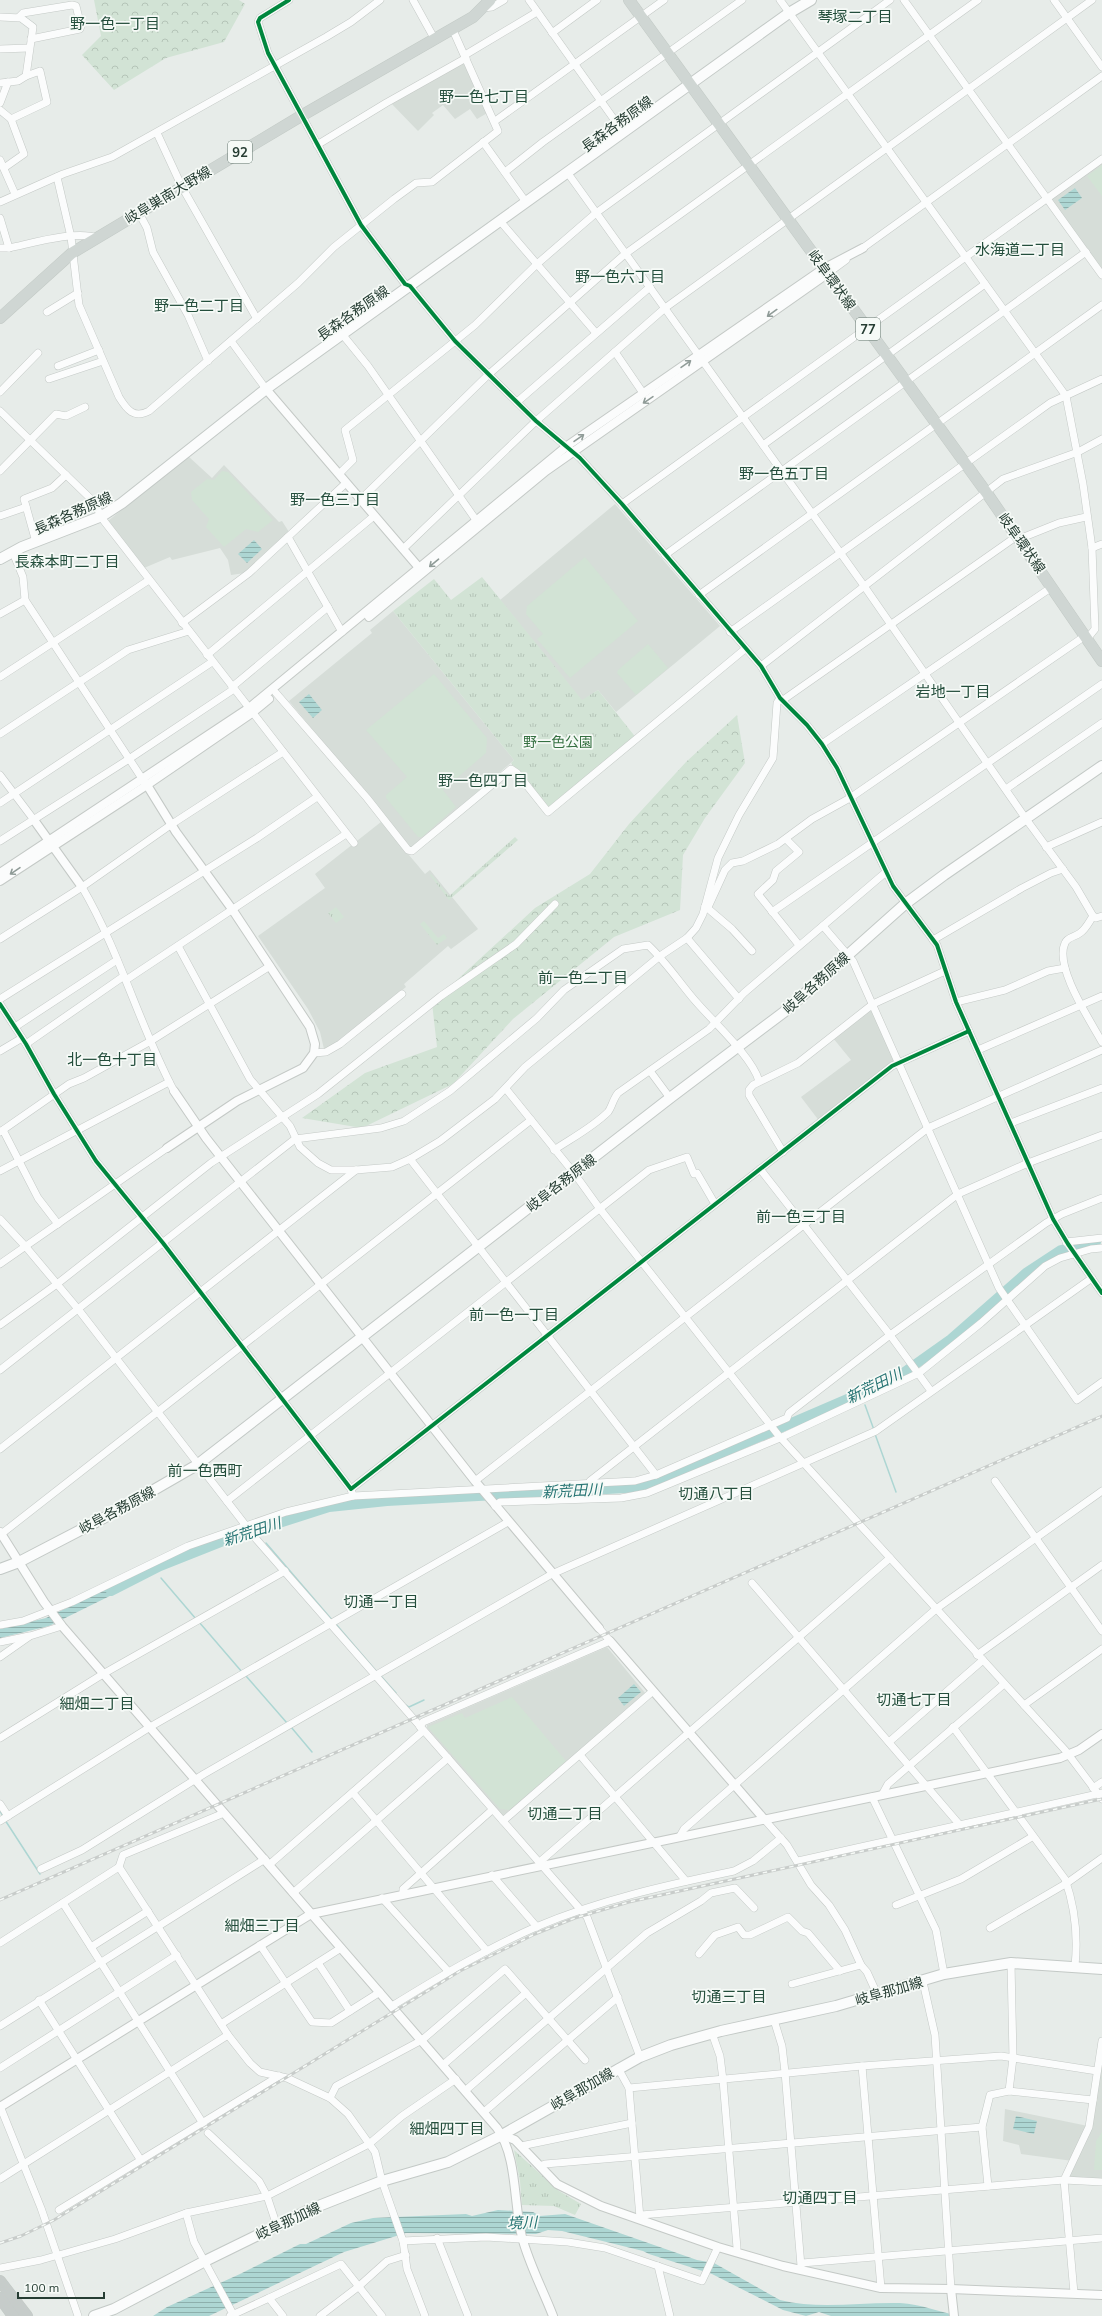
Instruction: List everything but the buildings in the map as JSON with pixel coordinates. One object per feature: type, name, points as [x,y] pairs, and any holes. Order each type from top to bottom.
[{"type":"highway","points":[[0,2281],[27,2316]]},
{"type":"highway","points":[[0,2298],[13,2316]]},
{"type":"main road","name":"岐阜環状線","points":[[629,0],[720,123],[825,271],[986,492],[1102,661]]},
{"type":"main road","name":"長森各務原線","points":[[1,556],[102,516],[122,503],[266,389],[789,13],[810,0]]},
{"type":"main road","name":"岐阜巣南大野線","points":[[0,318],[72,253],[301,116],[434,38],[473,17],[486,4]]},
{"type":"main road","name":"岐阜各務原線","points":[[0,1569],[18,1562],[119,1510],[197,1465],[670,1098],[784,1012],[905,904],[1102,766]]},
{"type":"main road","name":"岐阜那加線","points":[[94,2316],[116,2313],[205,2261],[310,2209],[382,2181],[448,2162],[502,2135],[618,2068],[640,2057],[712,2034],[877,1994],[923,1982],[944,1974],[1011,1964],[1075,1966],[1102,1969]]},
{"type":"street","points":[[413,0],[434,38]]},
{"type":"street","points":[[486,4],[492,7],[504,0]]},
{"type":"street","points":[[529,0],[574,66],[624,132]]},
{"type":"street","points":[[552,33],[597,0]]},
{"type":"street","points":[[495,121],[574,66],[664,0]]},
{"type":"street","points":[[504,172],[742,0]]},
{"type":"street","points":[[178,946],[244,1068],[259,1089],[290,1126],[300,1147],[318,1163],[331,1170],[356,1170],[392,1166],[410,1159],[440,1141],[506,1089],[525,1067],[660,956],[687,938],[696,928],[725,870],[732,863],[743,861],[786,839],[812,819],[850,798],[1086,637],[1098,627],[1092,548],[1086,516],[1078,452],[1066,396],[780,0]]},
{"type":"street","points":[[338,474],[354,460],[346,430],[475,324],[537,264],[596,213],[890,0]]},
{"type":"street","points":[[904,0],[1102,275]]},
{"type":"street","points":[[360,500],[488,375],[625,254],[978,0]]},
{"type":"street","points":[[1054,0],[1102,67]]},
{"type":"street","points":[[403,549],[536,421],[665,308],[1092,0]]},
{"type":"street","points":[[284,1],[260,18],[258,22],[268,53],[361,225],[405,284],[410,286],[455,341],[536,421],[570,449],[622,504],[760,666],[782,699],[807,725],[822,744],[837,768],[886,872],[905,904],[937,945],[956,1002],[1054,1218],[1074,1254],[1102,1293]]},
{"type":"street","points":[[0,202],[15,194],[57,177],[112,157],[157,133],[351,22],[376,1]]},
{"type":"street","points":[[19,17],[23,13],[72,5],[76,6],[81,26],[80,29],[31,40]]},
{"type":"street","points":[[317,145],[537,12]]},
{"type":"street","points":[[0,17],[19,17],[33,27],[26,76]]},
{"type":"street","points":[[57,177],[70,237],[81,310],[125,408],[133,414],[142,415],[149,411],[257,319],[361,225],[416,183],[432,182],[498,131],[495,121],[452,28]]},
{"type":"street","points":[[0,50],[29,48]]},
{"type":"street","points":[[0,83],[8,82],[40,71],[47,102],[10,119]]},
{"type":"street","points":[[0,873],[51,843],[145,782],[276,693],[421,570],[476,520],[643,393],[825,271],[863,248],[1102,76]]},
{"type":"street","points":[[0,103],[8,82]]},
{"type":"street","points":[[0,110],[10,119],[24,154],[4,168]]},
{"type":"street","points":[[157,133],[182,187],[257,319]]},
{"type":"street","points":[[483,142],[526,202]]},
{"type":"street","points":[[622,504],[1102,159]]},
{"type":"street","points":[[0,160],[15,194]]},
{"type":"street","points":[[567,172],[865,586],[1026,819],[1076,888],[1093,916],[1096,918],[1102,916]]},
{"type":"street","points":[[138,213],[147,228],[153,252],[188,315],[208,361]]},
{"type":"street","points":[[0,218],[9,248]]},
{"type":"street","points":[[500,221],[596,333]]},
{"type":"street","points":[[0,248],[9,248],[70,237],[90,235],[98,238]]},
{"type":"street","points":[[665,555],[1086,252]]},
{"type":"street","points":[[251,711],[342,632],[546,471],[570,449],[703,362],[825,271]]},
{"type":"street","points":[[763,445],[985,284]]},
{"type":"street","points":[[516,402],[650,287]]},
{"type":"street","points":[[47,312],[78,293]]},
{"type":"street","points":[[699,595],[1102,305]]},
{"type":"street","points":[[342,334],[389,394],[476,520]]},
{"type":"street","points":[[231,341],[266,389],[421,570]]},
{"type":"street","points":[[58,366],[98,350]]},
{"type":"street","points":[[615,352],[643,393]]},
{"type":"street","points":[[0,392],[38,353]]},
{"type":"street","points":[[50,379],[103,361]]},
{"type":"street","points":[[730,632],[1050,403],[1100,383]]},
{"type":"street","points":[[0,470],[56,414],[66,416],[85,407]]},
{"type":"street","points":[[0,410],[93,501],[102,516],[149,580],[354,843]]},
{"type":"street","points":[[760,666],[1010,475],[1078,452],[1102,438]]},
{"type":"street","points":[[36,542],[26,508],[25,498],[52,488],[66,475]]},
{"type":"street","points":[[182,623],[249,573],[346,483]]},
{"type":"street","points":[[0,516],[26,508]]},
{"type":"street","points":[[207,655],[374,516]]},
{"type":"street","points":[[707,906],[718,858],[742,809],[773,758],[777,703],[1018,538],[1059,523],[1086,516]]},
{"type":"street","points":[[288,537],[342,632]]},
{"type":"street","points":[[1092,548],[1102,544]]},
{"type":"street","points":[[0,1264],[166,1148],[237,1101],[303,1068],[314,1053],[315,1044],[310,1027],[206,870],[172,824],[25,600],[23,577],[14,555]]},
{"type":"street","points":[[0,677],[54,644],[149,580]]},
{"type":"street","points":[[822,744],[1052,587]]},
{"type":"street","points":[[0,614],[25,600]]},
{"type":"street","points":[[0,841],[129,759],[233,688],[328,606]]},
{"type":"street","points":[[0,734],[128,650],[189,631]]},
{"type":"street","points":[[276,693],[367,798],[408,850],[412,851],[511,769],[518,773],[548,812],[745,649]]},
{"type":"street","points":[[0,803],[212,662]]},
{"type":"street","points":[[772,912],[1102,684]]},
{"type":"street","points":[[1006,789],[1102,723]]},
{"type":"street","points":[[0,939],[82,887],[172,824],[283,752]]},
{"type":"street","points":[[0,775],[82,887],[125,978],[149,1042],[174,1091],[198,1127],[508,1522],[734,1785],[782,1838],[798,1860],[811,1885],[829,1905],[845,1930],[861,1965],[867,1972],[877,1994]]},
{"type":"street","points":[[0,999],[206,870],[317,796]]},
{"type":"street","points":[[1046,847],[1102,822]]},
{"type":"street","points":[[0,1051],[24,1041],[178,946],[346,834]]},
{"type":"street","points":[[786,839],[799,852],[776,871],[773,880],[758,894],[768,910],[772,912],[799,945]]},
{"type":"street","points":[[0,881],[51,843]]},
{"type":"street","points":[[933,940],[1022,888],[1062,869]]},
{"type":"street","points":[[554,1150],[600,1119],[609,1110],[613,1099],[618,1093],[709,1029],[715,1021],[739,998],[886,872]]},
{"type":"street","points":[[0,1325],[57,1284],[222,1156],[284,1118],[344,1074],[441,996],[516,944],[555,904]]},
{"type":"street","points":[[707,906],[752,951]]},
{"type":"street","points":[[1093,916],[1079,934],[1066,940],[1064,944],[1065,968],[1082,1005],[1102,1042]]},
{"type":"street","points":[[823,926],[848,954],[873,1004],[1006,1301],[1077,1400],[1102,1382]]},
{"type":"street","points":[[687,938],[739,998]]},
{"type":"street","points":[[0,1370],[295,1139],[381,1128],[404,1121],[450,1091],[537,1018],[564,990],[623,949],[648,945],[660,956],[690,995],[738,1048],[757,1075],[759,1082]]},
{"type":"street","points":[[15,1026],[117,960]]},
{"type":"street","points":[[58,1224],[38,1198],[1,1131],[69,1084],[84,1078],[149,1042],[270,966]]},
{"type":"street","points":[[956,1002],[1005,990],[1048,971],[1065,968]]},
{"type":"street","points":[[783,1152],[749,1095],[749,1090],[759,1082],[798,1063],[873,1004],[945,971]]},
{"type":"street","points":[[314,1053],[326,1052],[340,1044],[402,994]]},
{"type":"street","points":[[978,1050],[1102,996]]},
{"type":"street","points":[[0,1004],[15,1026],[54,1094],[113,1185],[163,1243],[352,1492]]},
{"type":"street","points":[[352,1492],[432,1426],[899,1062],[969,1030]]},
{"type":"street","points":[[475,1481],[928,1128],[1102,1050]]},
{"type":"street","points":[[650,1071],[670,1098]]},
{"type":"street","points":[[0,1171],[169,1082]]},
{"type":"street","points":[[1010,1123],[1102,1088]]},
{"type":"street","points":[[506,1089],[574,1173],[600,1209],[770,1426],[1069,1755],[1099,1793]]},
{"type":"street","points":[[531,1120],[158,1414],[0,1534],[61,1625],[311,1914],[466,2090],[502,2135],[511,2168],[516,2208],[523,2239],[553,2316]]},
{"type":"street","points":[[590,1484],[590,1481],[958,1194],[1028,1163],[1102,1135]]},
{"type":"street","points":[[227,1501],[649,1170],[686,1157],[694,1174],[697,1173],[715,1204]]},
{"type":"street","points":[[410,1159],[635,1446],[656,1475]]},
{"type":"street","points":[[760,1169],[912,1363],[931,1391]]},
{"type":"street","points":[[0,1449],[356,1170]]},
{"type":"street","points":[[0,1625],[22,1621],[51,1612],[188,1546],[352,1492],[482,1489],[590,1484],[635,1481],[656,1475],[787,1418],[788,1413],[890,1335],[1054,1218],[1102,1198]]},
{"type":"street","points":[[0,1219],[26,1247],[78,1309],[197,1465],[254,1536],[587,1917],[640,2057]]},
{"type":"street","points":[[1067,1243],[1102,1238]]},
{"type":"street","points":[[494,1504],[500,1502],[621,1498],[647,1493],[780,1437],[918,1373],[1006,1301],[1045,1266],[1074,1254],[1102,1248]]},
{"type":"street","points":[[41,1870],[82,1850],[196,1780],[552,1574],[876,1431],[1092,1278]]},
{"type":"street","points":[[995,1481],[1102,1631]]},
{"type":"street","points":[[680,1836],[684,1829],[936,1609],[1102,1491]]},
{"type":"street","points":[[0,1821],[150,1727],[508,1522]]},
{"type":"street","points":[[541,1865],[542,1860],[890,1558]]},
{"type":"street","points":[[977,1655],[1102,1565]]},
{"type":"street","points":[[0,1738],[103,1674],[285,1571]]},
{"type":"street","points":[[752,1583],[959,1824]]},
{"type":"street","points":[[0,1642],[30,1636],[61,1625]]},
{"type":"street","points":[[0,1657],[30,1636]]},
{"type":"street","points":[[0,2026],[39,2000],[267,1862],[353,1793],[422,1729],[423,1722],[610,1641]]},
{"type":"street","points":[[1024,1705],[1102,1649]]},
{"type":"street","points":[[889,1742],[983,1660]]},
{"type":"street","points":[[882,1795],[888,1784],[1004,1684]]},
{"type":"street","points":[[503,1821],[653,1691]]},
{"type":"street","points":[[953,1727],[1067,1883],[1078,1942],[1075,1966]]},
{"type":"street","points":[[78,2316],[58,2255],[0,2107],[311,1914],[1069,1755],[1102,1734]]},
{"type":"street","points":[[580,1755],[686,1881]]},
{"type":"street","points":[[293,1893],[448,1758]]},
{"type":"street","points":[[1099,1793],[1102,1782]]},
{"type":"street","points":[[353,1793],[421,1873],[435,1887],[487,1951]]},
{"type":"street","points":[[798,1860],[1099,1793]]},
{"type":"street","points":[[872,1796],[891,1839],[936,1930],[944,1974]]},
{"type":"street","points":[[0,1804],[8,1816]]},
{"type":"street","points":[[403,1894],[403,1889],[492,1810]]},
{"type":"street","points":[[0,1943],[119,1867],[123,1855],[224,1813]]},
{"type":"street","points":[[896,1905],[961,1880],[1032,1837]]},
{"type":"street","points":[[392,2006],[448,1971],[537,1926],[580,1910],[686,1881],[742,1868],[782,1838]]},
{"type":"street","points":[[990,1928],[1067,1883],[1102,1858]]},
{"type":"street","points":[[119,1867],[197,1985],[228,2035],[250,2063],[260,2072],[280,2076],[330,2098],[348,2114],[375,2152],[382,2181],[395,2212],[403,2239],[407,2269],[425,2316]]},
{"type":"street","points":[[492,1875],[537,1926]]},
{"type":"street","points":[[466,2090],[549,2020],[647,1933],[701,1901],[711,1893],[735,1888],[754,1908]]},
{"type":"street","points":[[382,1898],[448,1971]]},
{"type":"street","points":[[63,1902],[203,2124]]},
{"type":"street","points":[[91,1947],[148,1911]]},
{"type":"street","points":[[698,1954],[715,1935],[738,1927],[744,1935],[750,1935],[788,1916],[802,1931],[808,1933],[840,1971]]},
{"type":"street","points":[[260,1945],[312,2022],[331,2022],[380,1992]]},
{"type":"street","points":[[221,2024],[341,1948]]},
{"type":"street","points":[[0,2068],[58,2029],[120,1992],[177,1955]]},
{"type":"street","points":[[318,1963],[350,2011]]},
{"type":"street","points":[[1009,2091],[1013,2058],[1011,1964]]},
{"type":"street","points":[[792,1984],[861,1965]]},
{"type":"street","points":[[330,2098],[336,2086],[422,2040],[505,1969],[584,2060]]},
{"type":"street","points":[[923,1982],[935,2034],[940,2130],[954,2316]]},
{"type":"street","points":[[443,2065],[526,1993]]},
{"type":"street","points":[[484,2112],[618,1997]]},
{"type":"street","points":[[39,2000],[140,2159]]},
{"type":"street","points":[[774,2020],[782,2046],[801,2267]]},
{"type":"street","points":[[712,2034],[720,2056],[723,2080],[734,2208],[736,2252]]},
{"type":"street","points":[[0,2179],[228,2035]]},
{"type":"street","points":[[1074,2293],[1064,2180],[1089,2127],[1102,2042]]},
{"type":"street","points":[[630,2088],[784,2075],[862,2066],[936,2062],[1001,2056],[1097,2070]]},
{"type":"street","points":[[862,2066],[881,2288]]},
{"type":"street","points":[[618,2068],[630,2088],[640,2218]]},
{"type":"street","points":[[60,2210],[140,2159],[203,2124],[280,2076]]},
{"type":"street","points":[[0,2268],[58,2255],[131,2234],[186,2212],[267,2196],[369,2144],[402,2116],[456,2079]]},
{"type":"street","points":[[988,2186],[982,2127],[990,2095],[1009,2091],[1093,2100]]},
{"type":"street","points":[[521,2146],[632,2123]]},
{"type":"street","points":[[540,2166],[545,2164],[635,2156],[982,2127]]},
{"type":"street","points":[[208,2133],[259,2181],[267,2196],[277,2226]]},
{"type":"street","points":[[502,2135],[515,2140],[557,2184],[567,2191],[601,2206],[640,2218],[718,2247],[736,2252],[881,2288],[951,2289],[1102,2295]]},
{"type":"street","points":[[640,2218],[796,2202],[1064,2180],[1102,2182]]},
{"type":"street","points":[[186,2212],[194,2242],[216,2281],[231,2315],[341,2264],[358,2288],[382,2316]]},
{"type":"street","points":[[403,2239],[486,2237],[553,2240],[605,2248],[702,2281],[718,2247]]},
{"type":"street","points":[[437,2238],[468,2316]]},
{"type":"street","points":[[801,2267],[878,2257],[1102,2238]]},
{"type":"street","points":[[320,2316],[358,2288],[387,2261],[406,2255]]},
{"type":"street","points":[[658,2266],[670,2316]]},
{"type":"street","points":[[269,2298],[283,2316]]},
{"type":"shaded area","points":[[462,63],[465,63],[489,112],[477,119],[470,109],[455,119],[443,105],[432,113],[434,115],[418,131],[390,102]]},
{"type":"shaded area","points":[[1102,162],[1102,269],[1051,200]]},
{"type":"shaded area","points":[[188,456],[212,478],[224,465],[279,522],[282,521],[289,532],[245,573],[231,575],[228,560],[220,548],[172,560],[170,557],[144,568],[108,521]]},
{"type":"shaded area","points":[[615,504],[720,626],[616,712],[598,690],[582,701],[500,600]]},
{"type":"shaded area","points":[[393,611],[514,760],[414,847],[410,847],[289,701],[372,633],[370,630]]},
{"type":"shaded area","points":[[381,822],[425,874],[430,870],[478,929],[451,949],[448,946],[404,984],[406,987],[328,1049],[324,1049],[320,1032],[308,1009],[258,936],[325,888],[315,874]]},
{"type":"shaded area","points":[[872,1008],[895,1061],[820,1122],[801,1097],[851,1060],[833,1038]]},
{"type":"shaded area","points":[[607,1647],[646,1694],[505,1816],[502,1815],[427,1728],[427,1725]]},
{"type":"shaded area","points":[[1102,2056],[1102,2180],[1071,2179],[1069,2176],[1093,2124]]},
{"type":"shaded area","points":[[1005,2109],[1088,2126],[1073,2161],[1021,2154],[1019,2145],[1003,2141]]},
{"type":"green space","points":[[94,0],[239,0],[245,4],[224,42],[166,58],[114,90],[82,55],[101,36]]},
{"type":"green space","points":[[1102,165],[1102,196],[1087,176]]},
{"type":"green space","points":[[222,471],[228,472],[273,520],[258,532],[246,529],[224,547],[206,527],[209,519],[192,500],[191,492],[207,479],[214,480]]},
{"type":"green space","points":[[585,557],[638,621],[570,678],[537,639],[543,634],[526,614],[527,606]]},
{"type":"green space","name":"野一色公園","points":[[482,577],[582,700],[598,690],[637,739],[549,809],[511,763],[514,760],[393,611],[434,579],[451,600]]},
{"type":"green space","points":[[648,644],[668,668],[636,695],[617,673],[618,670]]},
{"type":"green space","points":[[434,674],[487,738],[486,753],[443,790],[456,807],[422,837],[418,837],[386,798],[386,795],[407,777],[366,730]]},
{"type":"green space","points":[[737,715],[745,763],[705,818],[683,855],[680,910],[614,937],[513,1019],[453,1084],[362,1128],[302,1118],[365,1073],[437,1047],[432,1003],[535,908],[590,874],[629,824],[686,762]]},
{"type":"green space","points":[[515,837],[518,840],[449,900],[430,875],[431,874],[449,896]]},
{"type":"green space","points":[[336,907],[344,917],[336,923],[328,913]]},
{"type":"green space","points":[[424,921],[438,938],[444,934],[447,938],[437,945],[420,924]]},
{"type":"green space","points":[[512,1697],[566,1761],[510,1810],[500,1809],[428,1727],[462,1713],[465,1718]]},
{"type":"green space","points":[[1102,2132],[1102,2170],[1094,2170],[1096,2141]]},
{"type":"green space","points":[[514,2150],[559,2191],[581,2204],[575,2215],[554,2206],[522,2205],[520,2181]]},
{"type":"water","points":[[1075,188],[1082,198],[1065,210],[1058,200]]},
{"type":"water","points":[[254,540],[262,549],[247,563],[238,554]]},
{"type":"water","points":[[309,694],[322,710],[313,718],[299,702]]},
{"type":"water","points":[[120,1582],[124,1589],[49,1626],[0,1638],[0,1629],[46,1618]]},
{"type":"water","points":[[634,1684],[641,1692],[624,1706],[618,1698]]},
{"type":"water","points":[[1016,2116],[1037,2121],[1034,2134],[1013,2129]]},
{"type":"water","name":"境川","points":[[498,2210],[533,2212],[540,2216],[565,2214],[697,2260],[714,2263],[780,2300],[810,2305],[900,2303],[923,2306],[960,2316],[831,2316],[819,2312],[806,2316],[783,2310],[712,2274],[643,2251],[562,2231],[548,2230],[536,2234],[406,2233],[344,2252],[209,2316],[153,2316],[167,2307],[240,2274],[300,2244],[306,2244],[351,2223],[373,2218],[466,2214],[472,2216]]},
{"type":"waterway","name":"新荒田川","points":[[111,1591],[160,1566],[223,1541],[329,1507],[387,1501],[643,1487],[896,1378],[951,1339],[1026,1273],[1061,1250],[1096,1242]]},
{"type":"waterway","points":[[865,1405],[874,1430]]},
{"type":"waterway","points":[[875,1434],[896,1492]]},
{"type":"waterway","points":[[266,1543],[333,1621]]},
{"type":"waterway","points":[[161,1578],[196,1619]]},
{"type":"waterway","points":[[199,1622],[242,1672]]},
{"type":"waterway","points":[[335,1623],[377,1672]]},
{"type":"waterway","points":[[380,1675],[396,1693]]},
{"type":"waterway","points":[[246,1676],[287,1723]]},
{"type":"waterway","points":[[406,1705],[409,1707],[424,1700]]},
{"type":"waterway","points":[[291,1727],[312,1752]]},
{"type":"waterway","points":[[0,1811],[3,1816]]},
{"type":"waterway","points":[[5,1820],[40,1874]]},
{"type":"railway","points":[[0,1900],[1102,1416]]},
{"type":"railway","points":[[0,2243],[21,2236],[54,2220],[460,1971],[535,1934],[575,1918],[629,1902],[1102,1799]]},
{"type":"cycle path","points":[[289,0],[260,18],[258,22],[268,53],[361,225],[405,284],[410,286],[455,341],[536,421],[580,458],[622,504],[761,666],[780,698],[807,725],[822,744],[837,768],[893,886],[937,945],[956,1002],[1053,1219],[1068,1244],[1102,1293]]},
{"type":"cycle path","points":[[0,1004],[26,1044],[54,1094],[96,1161],[163,1243],[351,1489],[892,1066],[969,1031]]},
{"type":"district","name":"琴塚二丁目","points":[[855,17]]},
{"type":"district","name":"野一色一丁目","points":[[115,24]]},
{"type":"district","name":"野一色七丁目","points":[[484,97]]},
{"type":"district","name":"水海道二丁目","points":[[1020,250]]},
{"type":"district","name":"野一色六丁目","points":[[620,277]]},
{"type":"district","name":"野一色二丁目","points":[[199,306]]},
{"type":"district","name":"野一色五丁目","points":[[784,474]]},
{"type":"district","name":"野一色三丁目","points":[[335,500]]},
{"type":"district","name":"長森本町二丁目","points":[[67,562]]},
{"type":"district","name":"岩地一丁目","points":[[953,692]]},
{"type":"district","name":"野一色四丁目","points":[[483,781]]},
{"type":"district","name":"前一色二丁目","points":[[583,978]]},
{"type":"district","name":"北一色十丁目","points":[[112,1060]]},
{"type":"district","name":"前一色三丁目","points":[[801,1217]]},
{"type":"district","name":"前一色一丁目","points":[[514,1315]]},
{"type":"district","name":"前一色西町","points":[[205,1471]]},
{"type":"district","name":"切通八丁目","points":[[716,1494]]},
{"type":"district","name":"切通一丁目","points":[[381,1602]]},
{"type":"district","name":"切通七丁目","points":[[914,1700]]},
{"type":"district","name":"細畑二丁目","points":[[97,1704]]},
{"type":"district","name":"切通二丁目","points":[[565,1814]]},
{"type":"district","name":"細畑三丁目","points":[[262,1926]]},
{"type":"district","name":"切通三丁目","points":[[729,1997]]},
{"type":"district","name":"細畑四丁目","points":[[447,2129]]},
{"type":"district","name":"切通四丁目","points":[[820,2198]]}]
